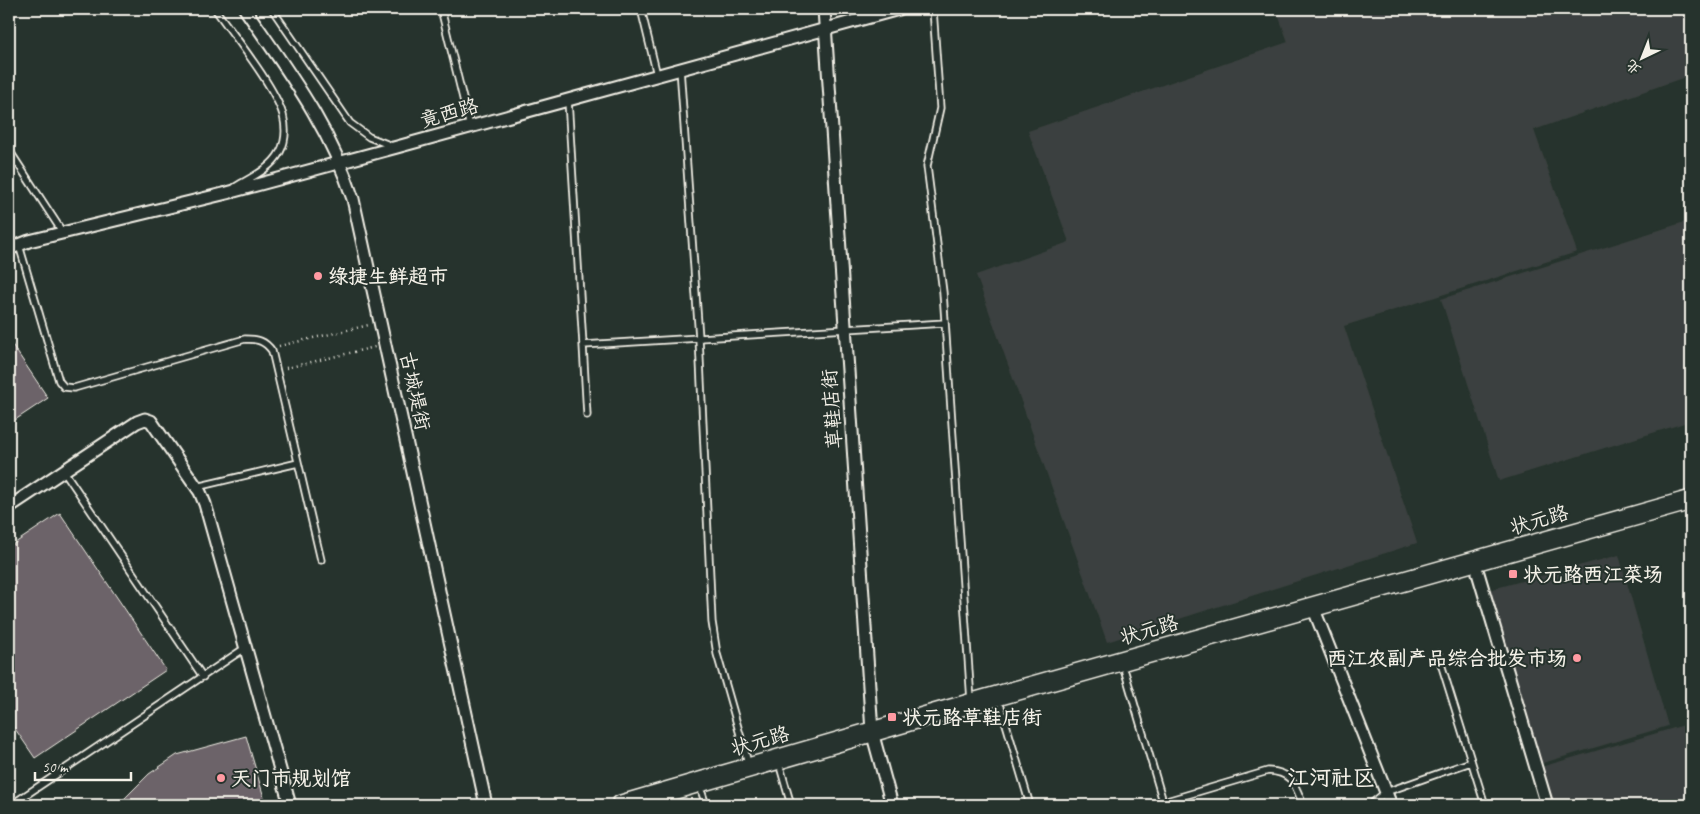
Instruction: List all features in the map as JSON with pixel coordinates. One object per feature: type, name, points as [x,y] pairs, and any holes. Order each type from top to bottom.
[{"type":"main road","name":"状元路","points":[[621,805],[750,768],[1001,707],[1125,672],[1316,612],[1691,500]]},
{"type":"main road","name":"状元路","points":[[661,805],[704,799],[781,770],[971,704],[1316,612],[1478,573],[1691,512]]},
{"type":"street","name":"古城堤街","points":[[246,9],[310,104],[341,162],[353,199],[486,805]]},
{"type":"street","name":"草鞋店街","points":[[824,9],[873,738],[892,805]]},
{"type":"street","name":"竟西路","points":[[14,247],[341,162],[899,9]]},
{"type":"street","points":[[9,507],[137,422],[145,419],[151,421],[196,487],[205,504],[290,805]]},
{"type":"street","points":[[1478,573],[1547,805]]},
{"type":"street","points":[[1316,612],[1391,805]]},
{"type":"lane","points":[[215,9],[277,99],[283,116],[285,134],[280,152],[269,165],[227,192]]},
{"type":"lane","points":[[272,9],[350,123],[369,137],[396,147]]},
{"type":"lane","points":[[440,9],[470,127]]},
{"type":"lane","points":[[641,9],[657,75]]},
{"type":"lane","points":[[932,9],[940,108],[927,166],[945,323],[971,704]]},
{"type":"lane","points":[[680,68],[699,338],[712,622],[716,654],[750,768]]},
{"type":"lane","points":[[568,100],[587,416]]},
{"type":"lane","points":[[9,150],[63,233]]},
{"type":"lane","points":[[14,247],[59,381],[64,387],[74,388],[245,339],[255,338],[266,343],[270,348],[277,370],[321,560]]},
{"type":"lane","points":[[583,345],[945,323]]},
{"type":"lane","points":[[196,487],[298,463]]},
{"type":"lane","points":[[64,471],[203,677]]},
{"type":"lane","points":[[11,805],[245,648]]},
{"type":"lane","points":[[1438,654],[1485,805]]},
{"type":"lane","points":[[1125,672],[1163,804]]},
{"type":"lane","points":[[1001,707],[1030,805]]},
{"type":"lane","points":[[1370,805],[1386,792],[1471,762]]},
{"type":"lane","points":[[781,770],[791,805]]},
{"type":"lane","points":[[1153,805],[1163,804],[1268,771],[1280,771],[1289,776],[1303,805]]},
{"type":"path","points":[[270,348],[380,322]]},
{"type":"path","points":[[277,370],[385,344]]},
{"type":"path","points":[[94,805],[105,802],[106,805]]},
{"type":"shaded area","points":[[1276,9],[1691,9],[1691,75],[1534,130],[1577,252],[1344,326],[1417,543],[1107,642],[976,275],[1069,242],[1028,131],[1288,42]]},
{"type":"shaded area","points":[[1691,220],[1691,421],[1499,481],[1441,299]]},
{"type":"shaded area","name":"西江农副产品综合批发市场","points":[[1619,555],[1668,726],[1536,765],[1485,591]]},
{"type":"shaded area","points":[[1691,723],[1691,805],[1552,805],[1541,767]]},
{"type":"building","points":[[9,340],[48,398],[15,420],[9,411]]},
{"type":"building","points":[[60,513],[166,670],[35,758],[9,720],[9,547]]},
{"type":"building","name":"天门市规划馆","points":[[246,736],[265,801],[249,805],[118,805],[149,774],[177,755]]},
{"type":"place","name":"绿捷生鲜超市","points":[[318,276]]},
{"type":"place","name":"状元路西江菜场","points":[[1513,574]]},
{"type":"place","name":"西江农副产品综合批发市场","points":[[1577,658]]},
{"type":"place","name":"状元路草鞋店街","points":[[892,717]]},
{"type":"place","name":"天门市规划馆","points":[[221,778]]},
{"type":"district","name":"江河社区","points":[[1331,778]]}]
